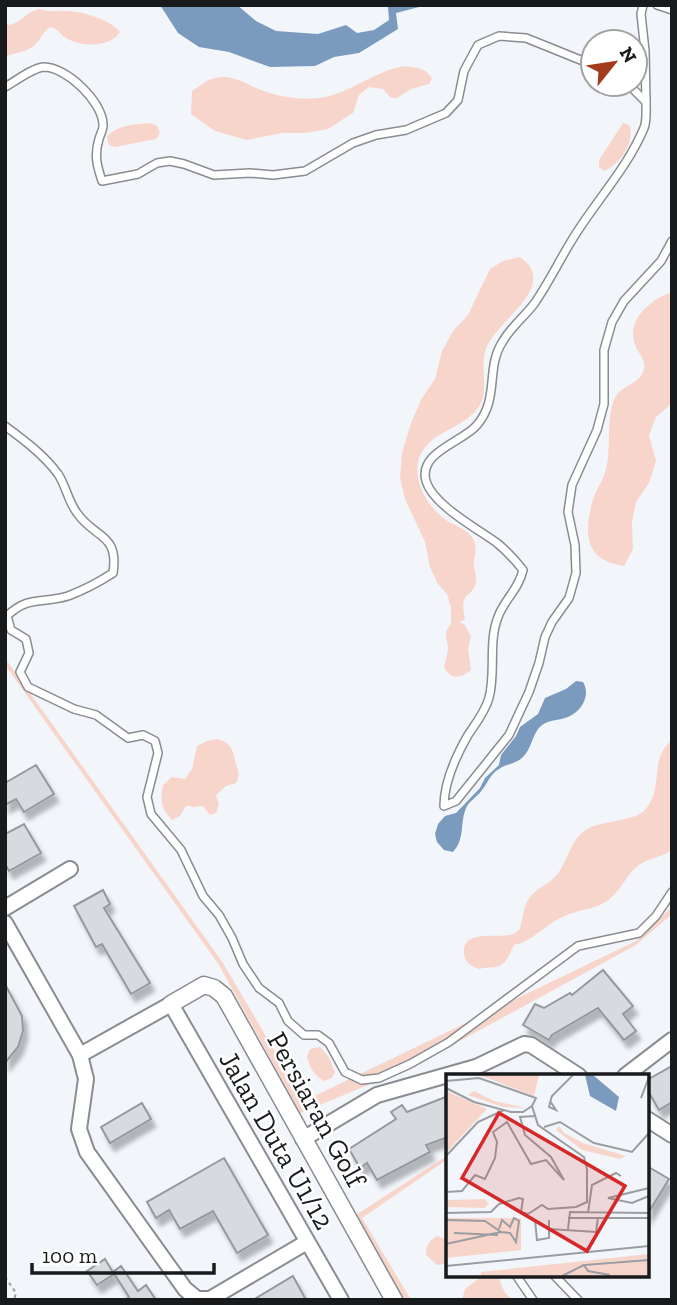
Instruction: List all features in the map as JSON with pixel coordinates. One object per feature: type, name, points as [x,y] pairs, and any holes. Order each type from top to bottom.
[{"type":"street","points":[[5,908],[70,869]]},
{"type":"street","points":[[5,923],[80,1055],[86,1079],[79,1129],[87,1152],[185,1289],[197,1299],[210,1299],[307,1242]]},
{"type":"street","name":"Persiaran Golf","points":[[172,1004],[204,985],[214,988],[224,996],[394,1300]]},
{"type":"street","points":[[80,1055],[172,1004]]},
{"type":"street","name":"Jalan Duta U1/12","points":[[172,1004],[341,1300]]},
{"type":"street","points":[[628,1074],[672,1040]]},
{"type":"street","points":[[451,1074],[476,1067],[524,1044],[531,1045],[575,1074]]},
{"type":"street","points":[[303,1139],[377,1095],[446,1075]]},
{"type":"street","points":[[649,1120],[672,1135]]},
{"type":"lane","points":[[643,5],[641,14],[645,51],[646,125],[534,304],[502,341],[494,362],[490,405],[477,426],[434,455],[426,470],[426,481],[433,493],[471,526],[497,543],[523,570],[520,582],[498,617],[494,632],[489,698],[444,789],[444,806],[456,801],[509,735],[529,692],[545,637],[569,598],[576,573],[575,545],[568,512],[572,485],[597,430],[604,404],[604,350],[612,322],[624,301],[661,261],[672,242]]},
{"type":"lane","points":[[657,5],[672,10]]},
{"type":"lane","points":[[5,87],[40,67],[52,68],[82,87],[95,100],[104,124],[97,144],[95,163],[102,181],[138,174],[157,163],[170,161],[215,175],[273,174],[305,171],[353,143],[376,135],[406,130],[446,113],[458,100],[464,71],[478,45],[499,36],[526,38],[579,59]]},
{"type":"lane","points":[[642,98],[646,102]]},
{"type":"lane","points":[[5,426],[41,455],[59,476],[68,502],[83,522],[105,537],[116,555],[113,573],[90,587],[65,597],[34,600],[17,606],[6,616],[11,630],[26,639],[29,653],[19,672],[28,687],[52,701],[96,715],[128,738],[143,735],[155,741],[158,753],[147,797],[151,814],[181,850],[203,897],[219,915],[243,964],[259,988],[278,1003],[288,1021],[304,1035],[318,1035],[329,1043],[345,1072],[362,1080],[379,1078],[410,1064],[449,1042],[579,946],[639,933],[656,916],[672,892]]},
{"type":"lane","points":[[517,1277],[533,1300]]},
{"type":"lane","points":[[556,1277],[578,1300]]},
{"type":"path","points":[[5,1277],[16,1293],[14,1300]]},
{"type":"shaded area","points":[[39,9],[88,14],[103,20],[120,32],[115,38],[101,44],[85,44],[69,40],[50,27],[32,47],[5,57],[5,22],[13,24]]},
{"type":"shaded area","points":[[405,66],[427,72],[432,79],[429,84],[411,89],[397,98],[391,98],[383,89],[369,87],[359,95],[353,113],[328,129],[282,133],[247,140],[215,131],[191,114],[192,91],[215,78],[233,78],[282,96],[312,99],[330,96],[383,72]]},
{"type":"shaded area","points":[[150,123],[157,126],[160,133],[156,139],[115,147],[109,145],[107,137],[115,130]]},
{"type":"shaded area","points":[[623,123],[629,125],[631,132],[628,145],[621,158],[604,171],[599,167],[599,160]]},
{"type":"shaded area","points":[[520,257],[531,268],[533,279],[523,302],[487,346],[482,401],[471,415],[430,442],[423,450],[417,467],[427,501],[449,522],[469,533],[475,544],[476,582],[465,599],[465,620],[459,622],[464,624],[471,636],[468,649],[471,670],[456,677],[449,674],[444,667],[451,607],[447,594],[438,584],[430,567],[425,542],[405,499],[400,478],[402,453],[422,398],[435,379],[442,351],[453,331],[468,315],[490,269],[503,261]]},
{"type":"shaded area","points":[[672,292],[672,397],[669,406],[656,417],[649,435],[656,461],[649,483],[636,502],[632,522],[633,549],[624,566],[602,559],[595,553],[588,537],[589,515],[606,469],[613,403],[619,393],[641,376],[644,368],[633,338],[636,320],[655,300]]},
{"type":"shaded area","points":[[5,658],[223,963],[304,1101],[636,941],[672,907],[672,914],[636,945],[412,1067],[300,1113],[219,965],[5,665]]},
{"type":"shaded area","points":[[216,739],[231,748],[238,772],[236,783],[226,786],[216,795],[219,805],[216,813],[210,815],[203,806],[186,806],[180,816],[172,820],[162,804],[163,785],[172,777],[185,779],[192,769],[197,746]]},
{"type":"shaded area","points":[[672,740],[672,850],[637,866],[609,900],[558,919],[528,940],[514,945],[500,966],[479,969],[469,964],[464,954],[468,941],[480,936],[510,935],[519,930],[528,900],[534,892],[556,876],[583,832],[644,811],[654,793],[660,757]]},
{"type":"shaded area","points":[[320,1047],[328,1056],[335,1072],[332,1078],[324,1081],[312,1071],[307,1056],[310,1049]]},
{"type":"shaded area","points":[[446,1156],[446,1160],[362,1218],[411,1300],[403,1300],[353,1217]]},
{"type":"shaded area","points":[[437,1236],[446,1239],[446,1266],[437,1265],[426,1255],[428,1244]]},
{"type":"shaded area","points":[[499,1277],[505,1292],[513,1300],[462,1300],[465,1289],[478,1279]]},
{"type":"water","points":[[160,5],[237,5],[256,21],[276,31],[318,34],[346,25],[357,33],[374,30],[389,20],[388,7],[391,5],[427,5],[396,13],[398,29],[359,53],[334,57],[315,66],[270,67],[229,52],[199,47],[178,33]]},
{"type":"water","points":[[576,681],[583,682],[586,692],[581,707],[568,717],[541,726],[523,757],[493,773],[467,806],[457,847],[453,852],[444,850],[437,842],[435,834],[438,824],[445,816],[456,813],[480,788],[485,778],[499,765],[501,755],[520,727],[538,714],[545,698],[566,689]]},
{"type":"building","points":[[36,765],[54,794],[24,812],[16,799],[5,805],[5,783]]},
{"type":"building","points":[[24,824],[41,853],[9,871],[5,864],[5,834]]},
{"type":"building","points":[[103,890],[110,904],[104,908],[150,983],[131,994],[102,944],[96,947],[74,906]]},
{"type":"building","points":[[603,970],[633,1006],[623,1014],[636,1031],[624,1040],[598,1008],[552,1035],[549,1040],[523,1025],[535,1004],[544,1008],[570,993],[572,995]]},
{"type":"building","points":[[5,984],[22,1016],[23,1031],[18,1047],[5,1063]]},
{"type":"building","points":[[672,1066],[672,1102],[659,1110],[649,1092],[649,1079]]},
{"type":"building","points":[[446,1097],[446,1138],[426,1145],[430,1152],[377,1180],[367,1163],[360,1168],[349,1149],[396,1119],[391,1112],[402,1105],[407,1112]]},
{"type":"building","points":[[142,1103],[151,1119],[110,1143],[101,1127]]},
{"type":"building","points":[[224,1158],[268,1235],[237,1253],[213,1211],[180,1229],[169,1210],[156,1218],[147,1202]]},
{"type":"building","points":[[649,1167],[669,1179],[649,1212]]},
{"type":"building","points":[[105,1259],[114,1274],[97,1285],[87,1271]]},
{"type":"building","points":[[121,1266],[138,1291],[146,1285],[156,1300],[125,1300],[129,1297],[113,1272]]},
{"type":"building","points":[[293,1276],[306,1300],[253,1300]]}]
